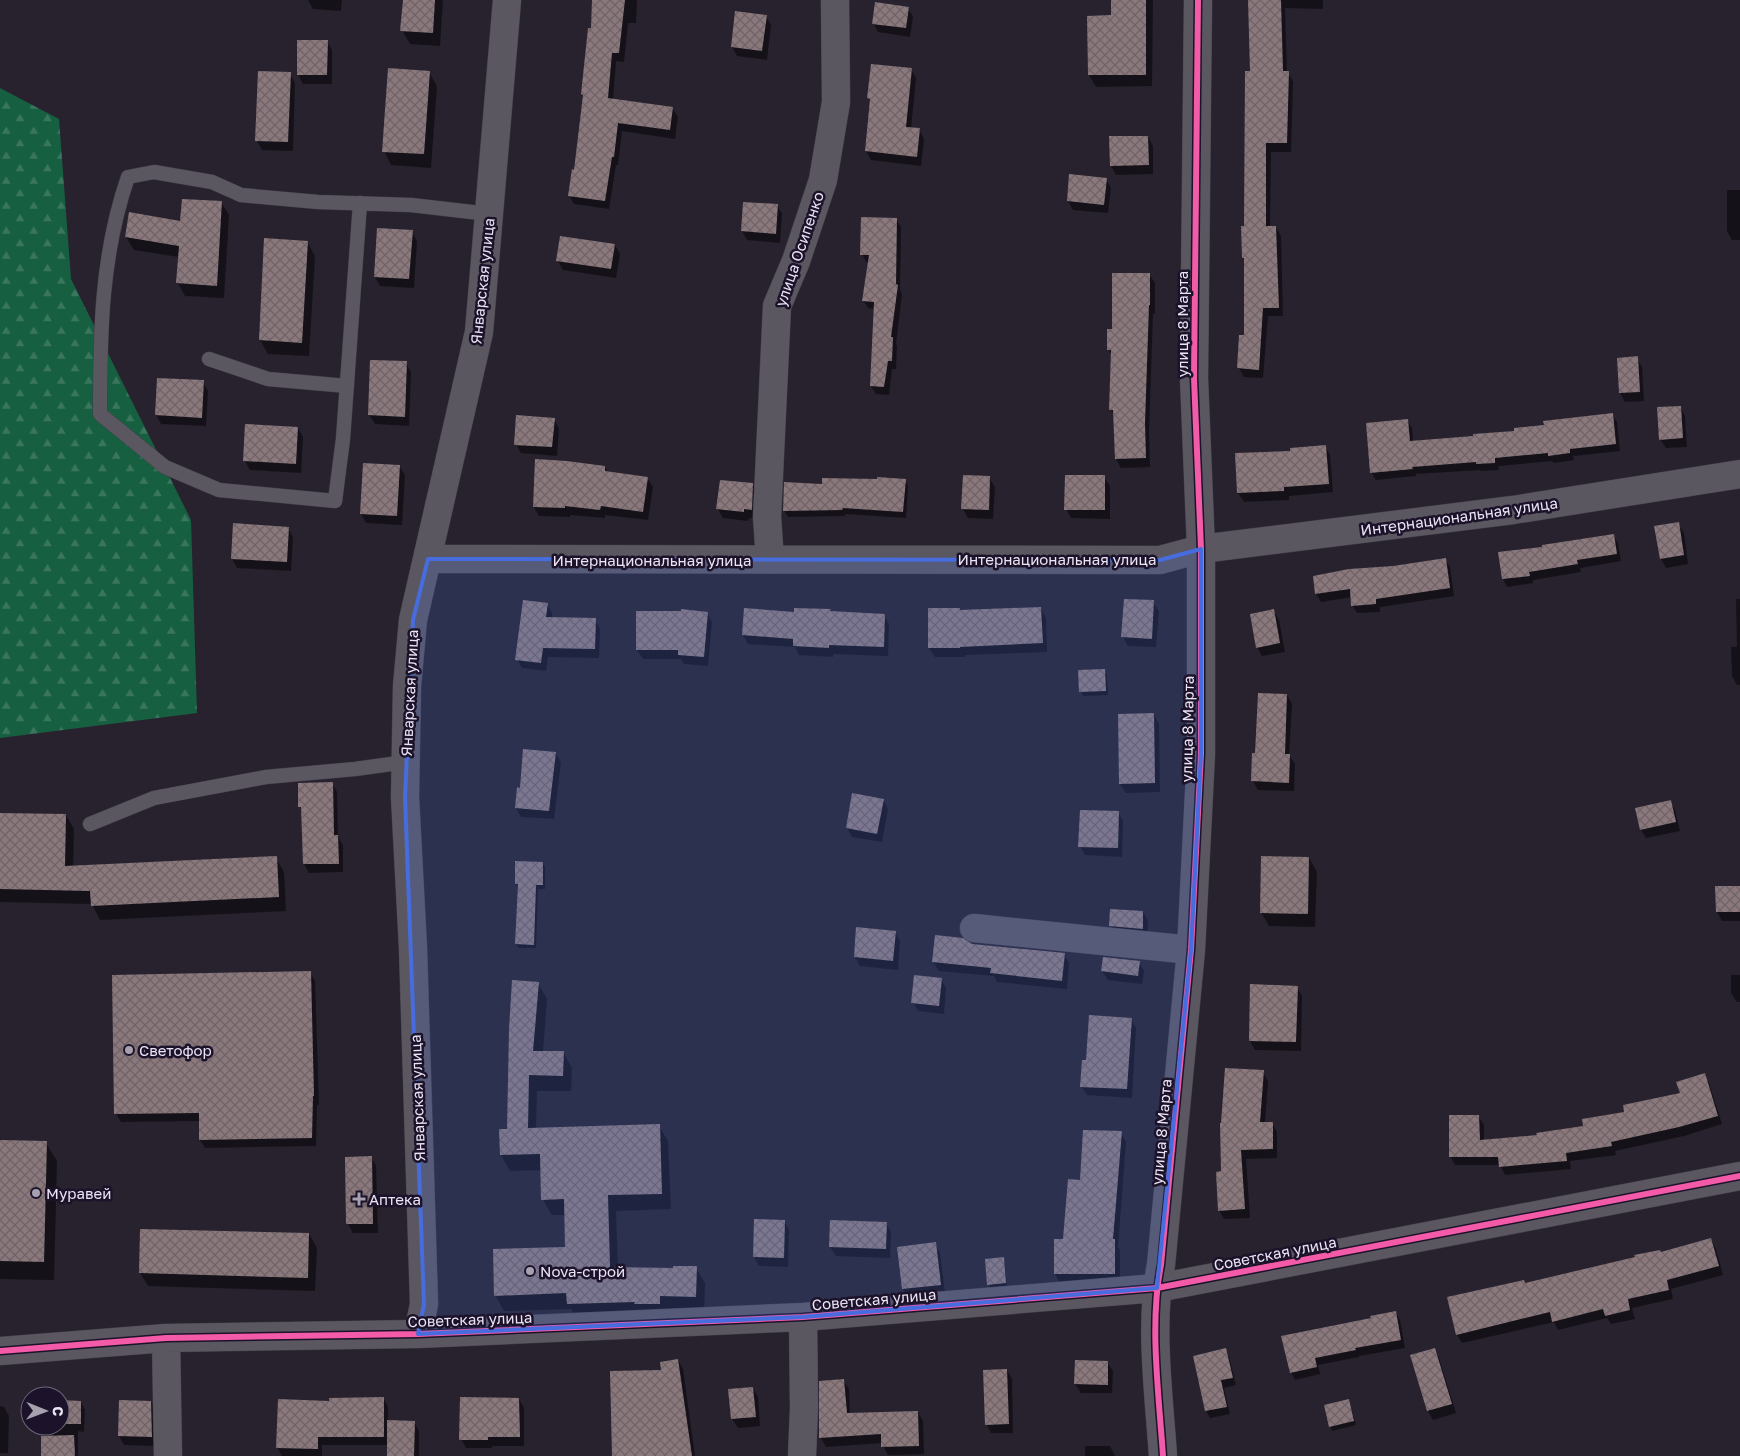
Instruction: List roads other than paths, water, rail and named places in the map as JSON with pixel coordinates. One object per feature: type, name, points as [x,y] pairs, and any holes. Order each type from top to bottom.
[{"type":"street","name":"Январская улица","points":[[418,1334],[424,1304],[413,948],[405,797],[407,686],[413,620],[479,332],[507,0]]},
{"type":"street","name":"улица Осипенко","points":[[770,560],[767,517],[777,306],[796,261],[823,180],[836,102],[836,0]]},
{"type":"street","name":"улица 8 Марта","points":[[1163,1456],[1156,1360],[1156,1288],[1162,1265],[1191,950],[1201,754],[1201,549],[1194,378],[1198,0]]},
{"type":"street","name":"Интернациональная улица","points":[[428,559],[1160,560],[1201,549],[1512,510],[1740,474]]},
{"type":"street","points":[[974,928],[1191,950]]},
{"type":"street","name":"Советская улица","points":[[0,1350],[166,1338],[418,1334],[803,1317],[1156,1288],[1740,1176]]},
{"type":"street","points":[[802,1456],[804,1408],[803,1317]]},
{"type":"street","points":[[166,1338],[168,1456]]},
{"type":"lane","points":[[360,203],[343,439],[335,502],[219,490],[165,467],[100,414],[102,301],[119,202],[128,177],[154,172],[212,182],[241,195],[318,202],[360,203],[411,205],[489,214]]},
{"type":"lane","points":[[210,359],[268,379],[347,386]]},
{"type":"lane","points":[[90,824],[154,798],[266,776],[355,769],[406,762]]},
{"type":"place","name":"Светофор","points":[[129,1050]]},
{"type":"place","name":"Муравей","points":[[36,1193]]},
{"type":"place","name":"Аптека","points":[[359,1199]]},
{"type":"place","name":"Nova-строй","points":[[530,1271]]}]
